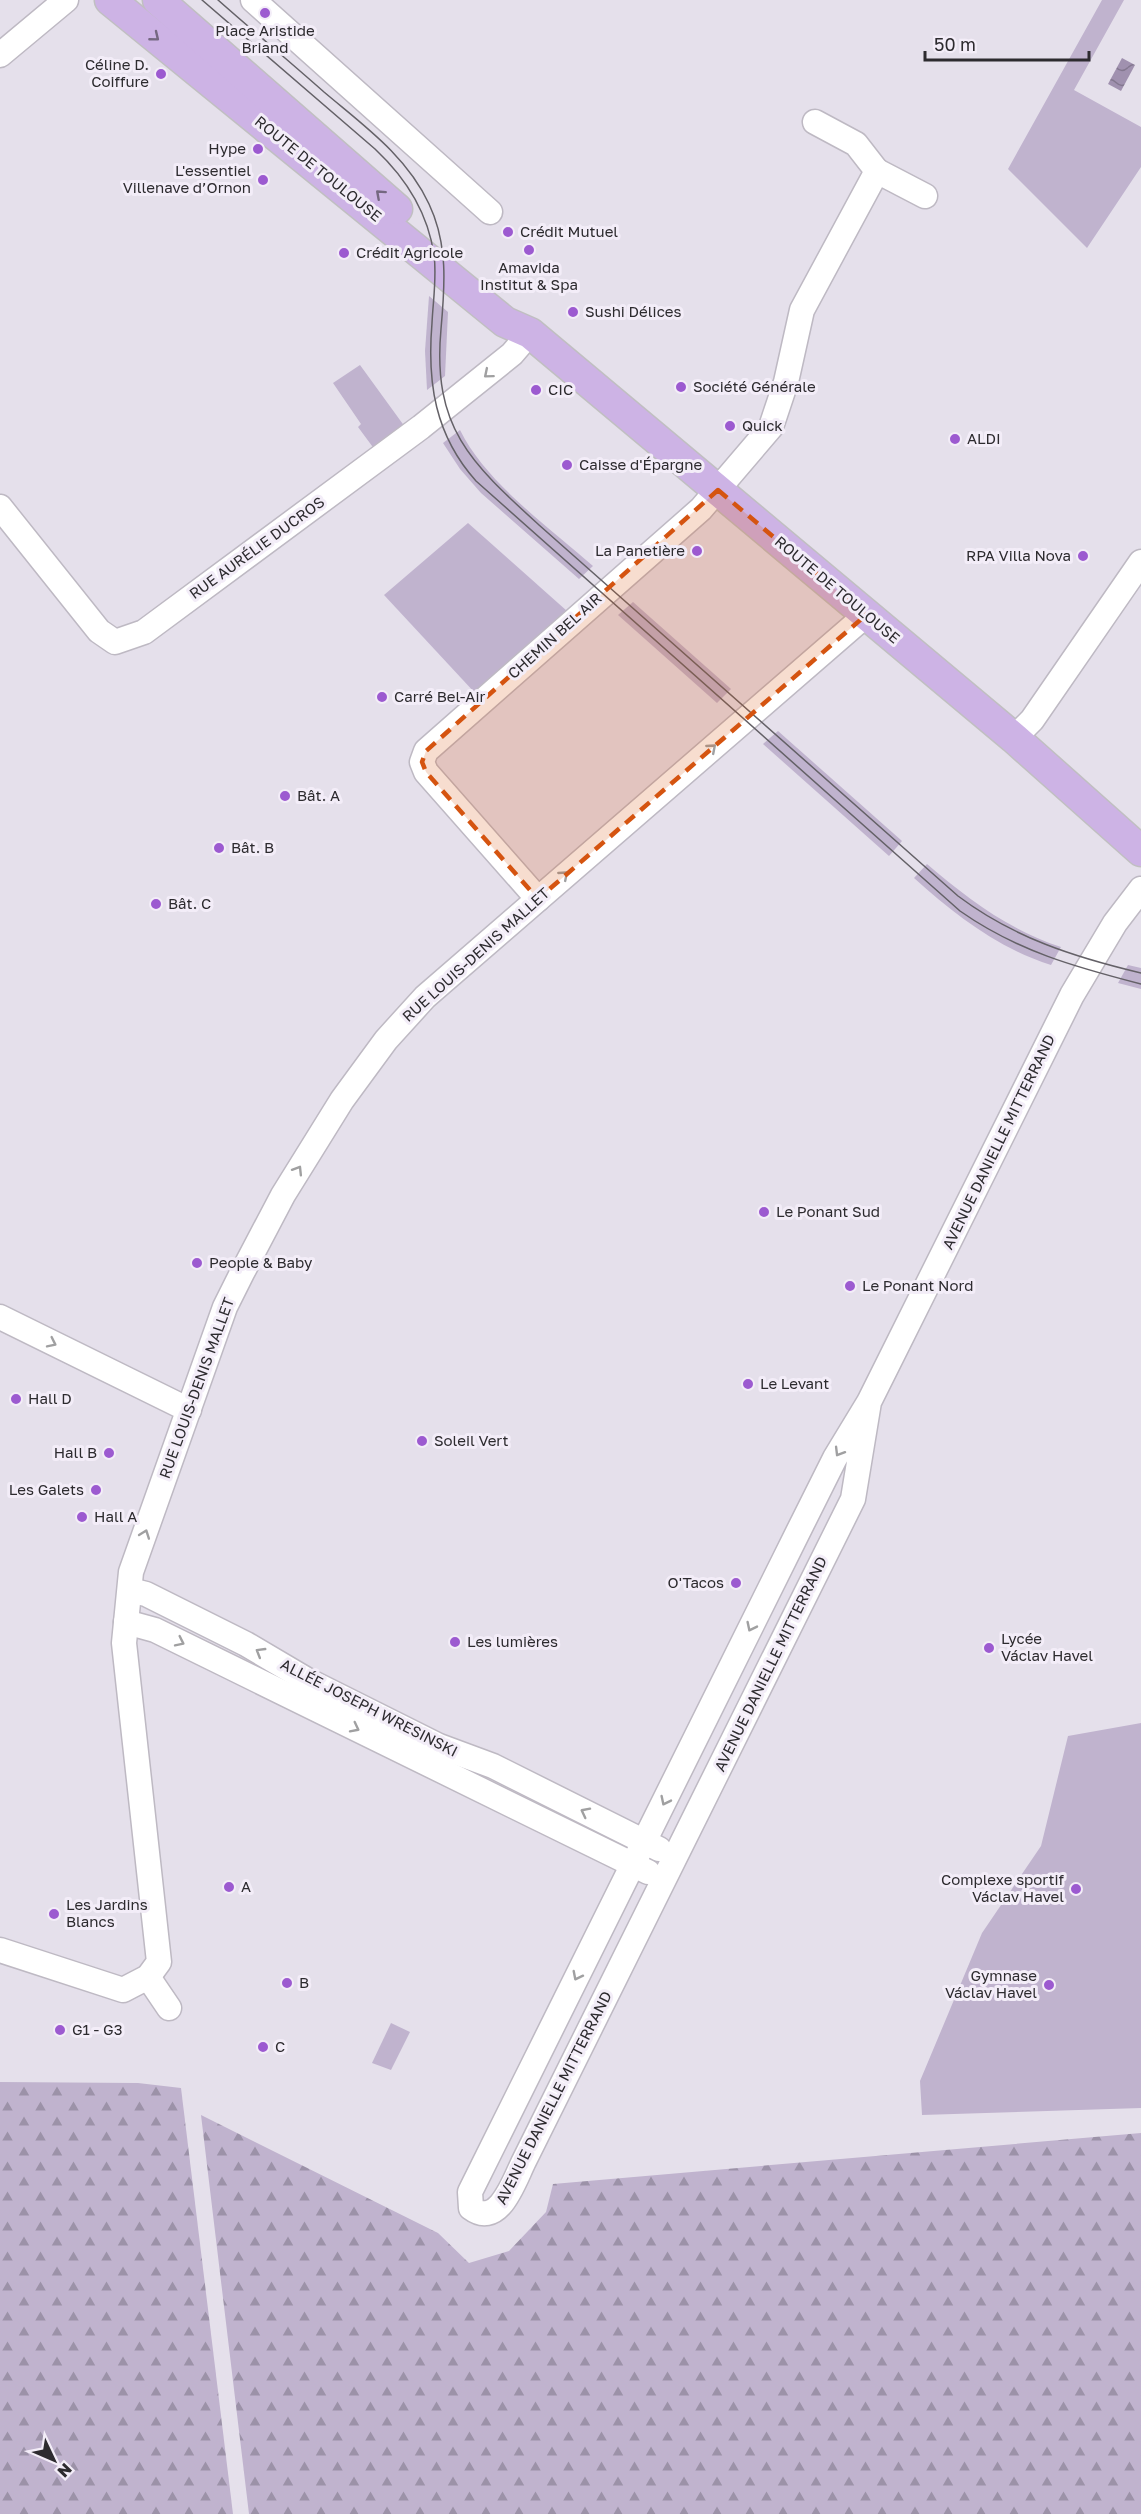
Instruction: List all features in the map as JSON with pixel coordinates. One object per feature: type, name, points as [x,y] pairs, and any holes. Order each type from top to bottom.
[{"type":"main road","name":"ROUTE DE TOULOUSE","points":[[110,0],[504,322],[530,333],[1014,738],[1141,851]]},
{"type":"main road","name":"ROUTE DE TOULOUSE","points":[[158,0],[514,308],[530,333]]},
{"type":"street","points":[[0,56],[66,0]]},
{"type":"street","points":[[256,1],[490,212]]},
{"type":"street","points":[[815,122],[856,144],[878,171],[925,196]]},
{"type":"street","name":"CHEMIN BEL AIR","points":[[538,898],[426,772],[422,762],[426,751],[701,509],[771,428],[786,382],[802,310],[878,171]]},
{"type":"street","name":"RUE AURÉLIE DUCROS","points":[[0,507],[99,631],[115,642],[144,632],[421,427],[512,354],[530,333]]},
{"type":"street","points":[[1014,738],[1032,720],[1141,562]]},
{"type":"street","name":"RUE LOUIS-DENIS MALLET","points":[[148,1977],[159,1962],[125,1646],[131,1572],[229,1298],[283,1195],[342,1100],[386,1040],[425,997],[866,615]]},
{"type":"street","name":"AVENUE DANIELLE MITTERRAND","points":[[869,1402],[853,1499],[500,2207],[486,2214],[478,2214],[471,2208],[470,2192],[835,1458],[869,1402],[1072,995],[1104,940],[1141,889]]},
{"type":"street","points":[[0,1317],[189,1410]]},
{"type":"street","name":"ALLÉE JOSEPH WRESINSKI","points":[[130,1590],[146,1594],[246,1644],[307,1680],[439,1746],[493,1766],[675,1857]]},
{"type":"street","name":"ALLÉE JOSEPH WRESINSKI","points":[[126,1622],[145,1625],[664,1880]]},
{"type":"street","points":[[0,1950],[123,1990],[148,1977],[169,2008]]},
{"type":"highlighted area","points":[[718,490],[866,615],[538,899],[426,772],[422,762],[426,751]]},
{"type":"green space","points":[[1102,0],[1124,0],[1074,90],[1141,127],[1141,167],[1087,248],[1008,169]]},
{"type":"green space","points":[[429,296],[448,312],[445,376],[427,390],[425,351]]},
{"type":"green space","points":[[360,365],[405,427],[375,450],[358,427],[361,424],[333,383]]},
{"type":"green space","points":[[460,430],[471,449],[502,486],[593,566],[579,579],[481,493],[460,469],[443,443]]},
{"type":"green space","points":[[468,523],[567,611],[475,693],[384,595]]},
{"type":"green space","points":[[633,602],[731,689],[717,703],[618,615]]},
{"type":"green space","points":[[778,731],[902,841],[889,856],[763,744]]},
{"type":"green space","points":[[927,864],[990,912],[1024,932],[1061,947],[1051,965],[995,940],[945,905],[914,878]]},
{"type":"green space","points":[[1128,965],[1141,968],[1141,989],[1118,983]]},
{"type":"green space","name":"Complexe sportif Václav Havel","points":[[1141,1723],[1141,2108],[922,2115],[920,2081],[982,1933],[1041,1846],[1068,1736]]},
{"type":"green space","points":[[391,2023],[410,2032],[391,2070],[372,2063]]},
{"type":"green space","points":[[0,2082],[138,2083],[181,2088],[233,2514],[0,2514]]},
{"type":"green space","points":[[201,2115],[438,2233],[469,2263],[509,2251],[546,2212],[553,2184],[1141,2133],[1141,2514],[249,2514]]},
{"type":"water","points":[[1122,58],[1135,65],[1121,91],[1108,84]]},
{"type":"tram line","points":[[202,0],[375,149],[406,184],[414,197],[427,225],[435,263],[431,367],[437,407],[451,445],[476,481],[960,911],[1003,937],[1047,956],[1141,984]]},
{"type":"tram line","points":[[218,0],[369,129],[396,156],[420,187],[435,219],[444,265],[440,363],[443,393],[450,418],[461,441],[494,482],[539,525],[958,896],[979,911],[1023,935],[1068,953],[1141,973]]},
{"type":"place","name":"Place Aristide Briand","points":[[265,13]]},
{"type":"place","name":"Céline D. Coiffure","points":[[161,74]]},
{"type":"place","name":"Hype","points":[[258,149]]},
{"type":"place","name":"L'essentiel Villenave d’Ornon","points":[[263,180]]},
{"type":"place","name":"Crédit Mutuel","points":[[508,232]]},
{"type":"place","name":"Amavida Institut & Spa","points":[[529,250]]},
{"type":"place","name":"Crédit Agricole","points":[[344,253]]},
{"type":"place","name":"Sushi Délices","points":[[573,312]]},
{"type":"place","name":"Société Générale","points":[[681,387]]},
{"type":"place","name":"CIC","points":[[536,390]]},
{"type":"place","name":"Quick","points":[[730,426]]},
{"type":"place","name":"ALDI","points":[[955,439]]},
{"type":"place","name":"Caisse d'Épargne","points":[[567,465]]},
{"type":"place","name":"La Panetière","points":[[697,551]]},
{"type":"place","name":"RPA Villa Nova","points":[[1083,556]]},
{"type":"place","name":"Carré Bel-Air","points":[[382,697]]},
{"type":"place","name":"Bât. A","points":[[285,796]]},
{"type":"place","name":"Bât. B","points":[[219,848]]},
{"type":"place","name":"Bât. C","points":[[156,904]]},
{"type":"place","name":"Le Ponant Sud","points":[[764,1212]]},
{"type":"place","name":"People & Baby","points":[[197,1263]]},
{"type":"place","name":"Le Ponant Nord","points":[[850,1286]]},
{"type":"place","name":"Le Levant","points":[[748,1384]]},
{"type":"place","name":"Hall D","points":[[16,1399]]},
{"type":"place","name":"Soleil Vert","points":[[422,1441]]},
{"type":"place","name":"Hall B","points":[[109,1453]]},
{"type":"place","name":"Les Galets","points":[[96,1490]]},
{"type":"place","name":"Hall A","points":[[82,1517]]},
{"type":"place","name":"O'Tacos","points":[[736,1583]]},
{"type":"place","name":"Les lumières","points":[[455,1642]]},
{"type":"place","name":"Lycée Václav Havel","points":[[989,1648]]},
{"type":"place","name":"A","points":[[229,1887]]},
{"type":"place","name":"Complexe sportif Václav Havel","points":[[1076,1889]]},
{"type":"place","name":"Les Jardins Blancs","points":[[54,1914]]},
{"type":"place","name":"B","points":[[287,1983]]},
{"type":"place","name":"Gymnase Václav Havel","points":[[1049,1985]]},
{"type":"place","name":"G1 - G3","points":[[60,2030]]},
{"type":"place","name":"C","points":[[263,2047]]}]
